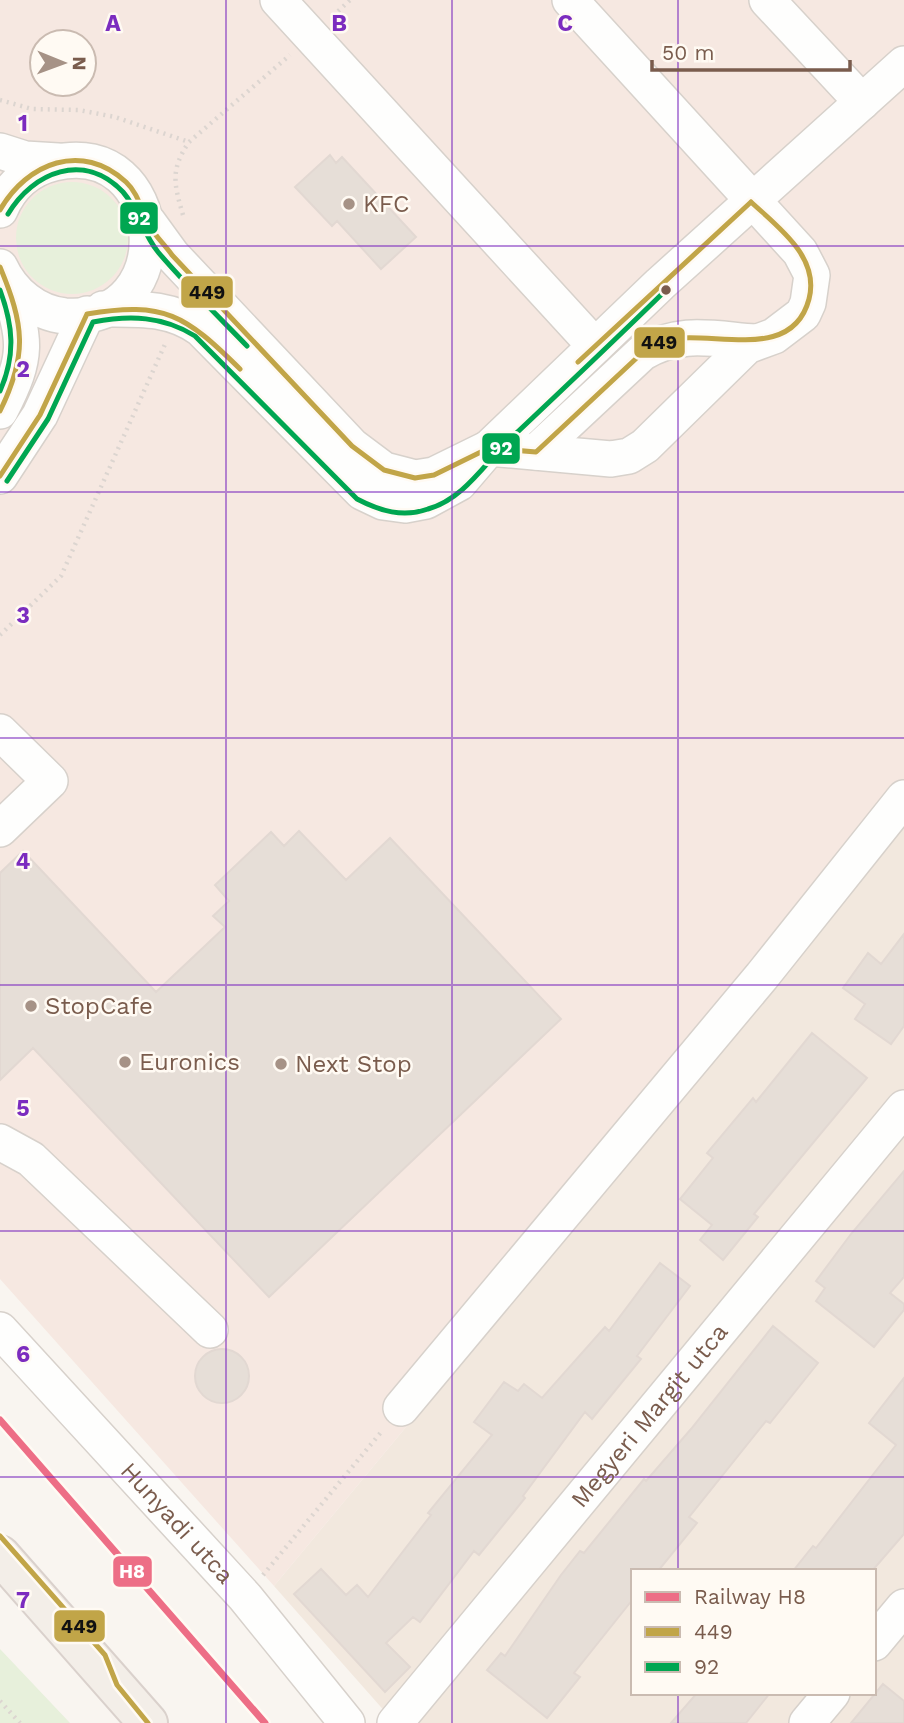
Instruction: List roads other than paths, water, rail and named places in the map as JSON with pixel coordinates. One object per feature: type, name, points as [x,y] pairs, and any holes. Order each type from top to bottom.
[{"type":"main road","points":[[0,1555],[148,1723]]},
{"type":"main road","points":[[0,1583],[125,1723]]},
{"type":"street","points":[[278,0],[595,346]]},
{"type":"street","points":[[0,151],[37,161],[92,163],[120,177],[140,200],[148,222],[172,255],[352,446],[374,465],[394,475],[424,477],[489,448],[611,459],[629,456],[645,446],[747,346],[786,330],[803,314],[810,296],[812,275],[800,252],[751,202],[570,0]]},
{"type":"street","points":[[767,0],[862,102]]},
{"type":"street","points":[[2,272],[17,293],[42,310],[64,316],[158,310],[180,316],[194,324],[362,492],[371,498],[405,505],[426,501],[459,483],[489,448],[595,346],[904,64]]},
{"type":"street","points":[[0,210],[14,187],[25,177],[45,165],[68,161]]},
{"type":"street","points":[[0,476],[40,415],[95,312],[129,291],[141,273],[148,253],[148,222]]},
{"type":"street","points":[[0,411],[19,370],[23,341],[2,272]]},
{"type":"street","points":[[536,452],[642,353],[662,341],[680,338],[755,342]]},
{"type":"street","points":[[0,722],[11,742],[50,781],[0,829]]},
{"type":"street","points":[[401,1408],[754,986],[904,798]]},
{"type":"street","name":"Megyeri Margit utca","points":[[395,1723],[904,1108]]},
{"type":"street","points":[[0,1142],[31,1159],[211,1330]]},
{"type":"street","name":"Hunyadi utca","points":[[0,1330],[245,1597],[347,1723]]},
{"type":"street","points":[[0,1536],[105,1655],[117,1685]]},
{"type":"street","points":[[876,1641],[904,1607]]},
{"type":"street","points":[[807,1723],[830,1695]]},
{"type":"rail line","name":"H8","points":[[0,1420],[265,1723]]},
{"type":"place","name":"KFC","points":[[349,204]]},
{"type":"place","name":"StopCafe","points":[[31,1006]]},
{"type":"place","name":"Euronics","points":[[125,1062]]},
{"type":"place","name":"Next Stop","points":[[281,1064]]}]
